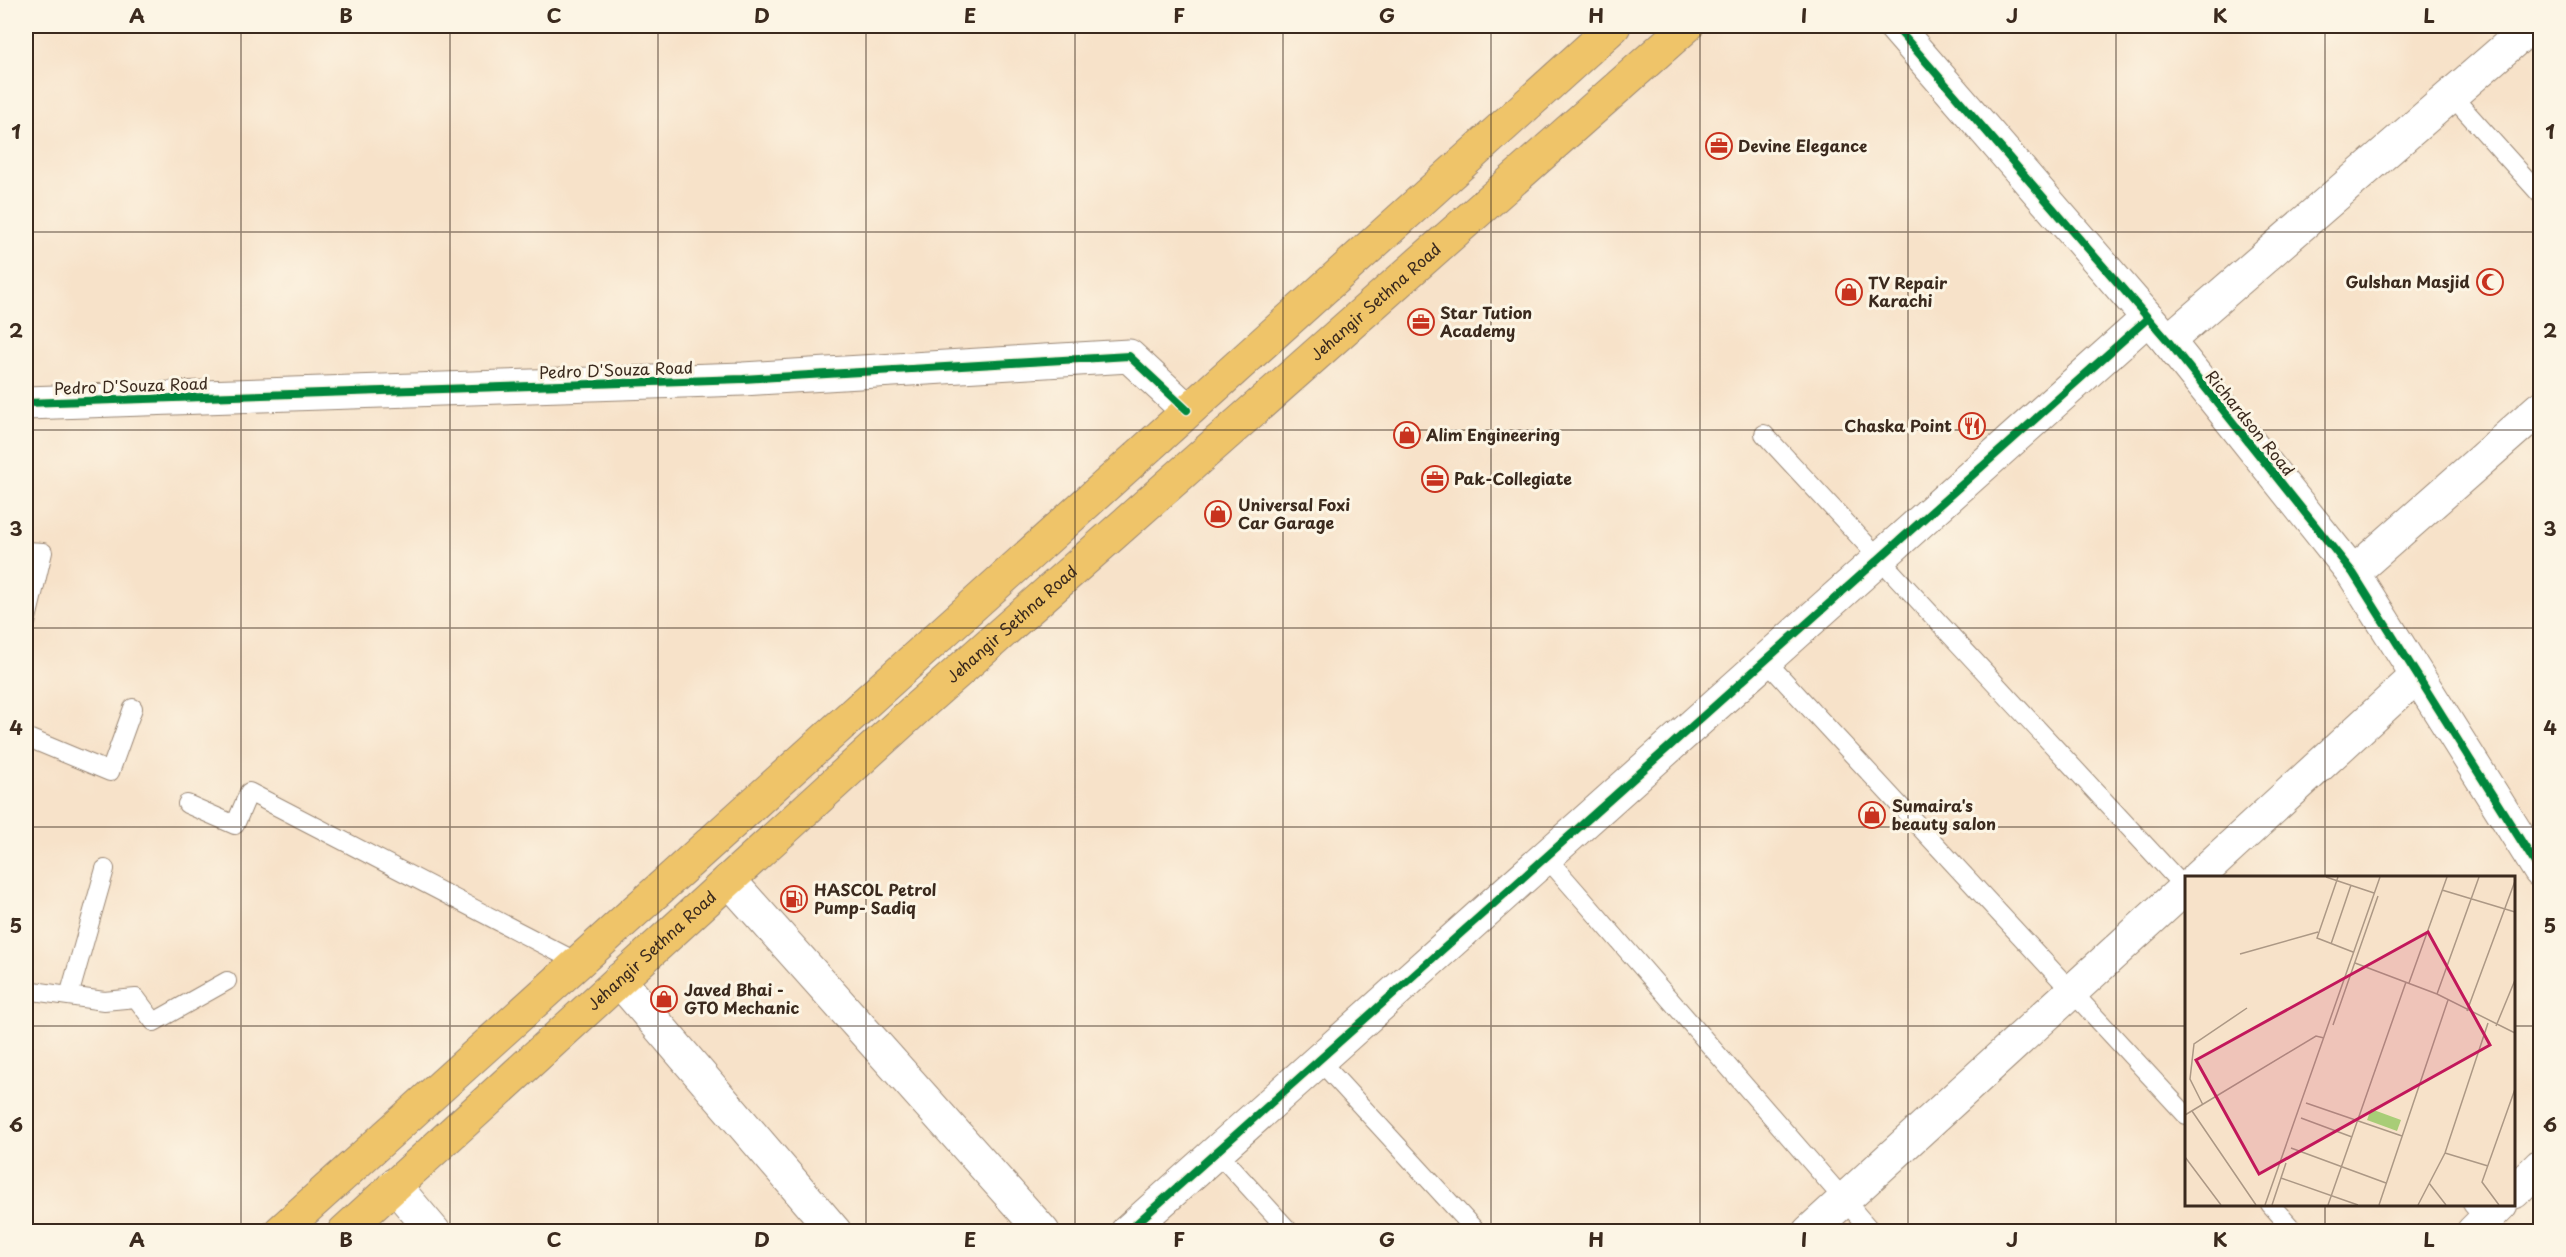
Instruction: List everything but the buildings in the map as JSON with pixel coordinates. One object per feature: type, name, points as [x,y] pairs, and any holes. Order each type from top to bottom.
[{"type":"highway","points":[[280,1232],[1186,410],[1614,26]]},
{"type":"highway","name":"Jehangir Sethna Road","points":[[344,1232],[926,700],[1687,26]]},
{"type":"street","name":"Richardson Road","points":[[1895,26],[2158,330],[2353,573],[2537,857]]},
{"type":"street","points":[[1127,1232],[1880,558],[2158,330],[2534,30]]},
{"type":"street","name":"Pedro D'Souza Road","points":[[26,403],[743,379],[1129,356],[1186,410]]},
{"type":"street","points":[[2353,573],[2541,408]]},
{"type":"street","points":[[2199,876],[2418,676]]},
{"type":"street","points":[[729,880],[1043,1232]]},
{"type":"street","points":[[1809,1232],[2185,889]]},
{"type":"street","points":[[620,980],[835,1232]]},
{"type":"street","points":[[2515,1191],[2541,1166]]},
{"type":"street","points":[[394,1185],[434,1232]]},
{"type":"lane","points":[[2451,96],[2541,194]]},
{"type":"lane","points":[[1764,434],[2185,881]]},
{"type":"lane","points":[[26,551],[43,552],[26,623]]},
{"type":"lane","points":[[1766,661],[2185,1113]]},
{"type":"lane","points":[[26,737],[110,772],[133,708]]},
{"type":"lane","points":[[187,804],[235,825],[249,792],[577,962]]},
{"type":"lane","points":[[1546,857],[1872,1232]]},
{"type":"lane","points":[[69,996],[105,868]]},
{"type":"lane","points":[[26,990],[104,1001],[136,998],[154,1022],[227,981]]},
{"type":"lane","points":[[1319,1060],[1477,1232]]},
{"type":"lane","points":[[1217,1152],[1290,1232]]},
{"type":"lane","points":[[2272,1206],[2295,1232]]},
{"type":"cycle path","points":[[1895,26],[2168,341],[2353,573],[2540,871]]},
{"type":"cycle path","points":[[1127,1232],[2148,318]]},
{"type":"cycle path","points":[[26,403],[743,379],[1129,356],[1187,410]]},
{"type":"place","name":"Devine Elegance","points":[[1719,146]]},
{"type":"place","name":"Gulshan Masjid","points":[[2490,282]]},
{"type":"place","name":"TV Repair Karachi","points":[[1849,292]]},
{"type":"place","name":"Star Tution Academy","points":[[1421,322]]},
{"type":"place","name":"Chaska Point","points":[[1972,426]]},
{"type":"place","name":"Alim Engineering","points":[[1407,435]]},
{"type":"place","name":"Pak-Collegiate","points":[[1435,479]]},
{"type":"place","name":"Universal Foxi Car Garage","points":[[1218,514]]},
{"type":"place","name":"Sumaira's beauty salon","points":[[1872,815]]},
{"type":"place","name":"HASCOL Petrol Pump- Sadiq","points":[[794,899]]},
{"type":"place","name":"Javed Bhai - GTO Mechanic","points":[[664,999]]}]
